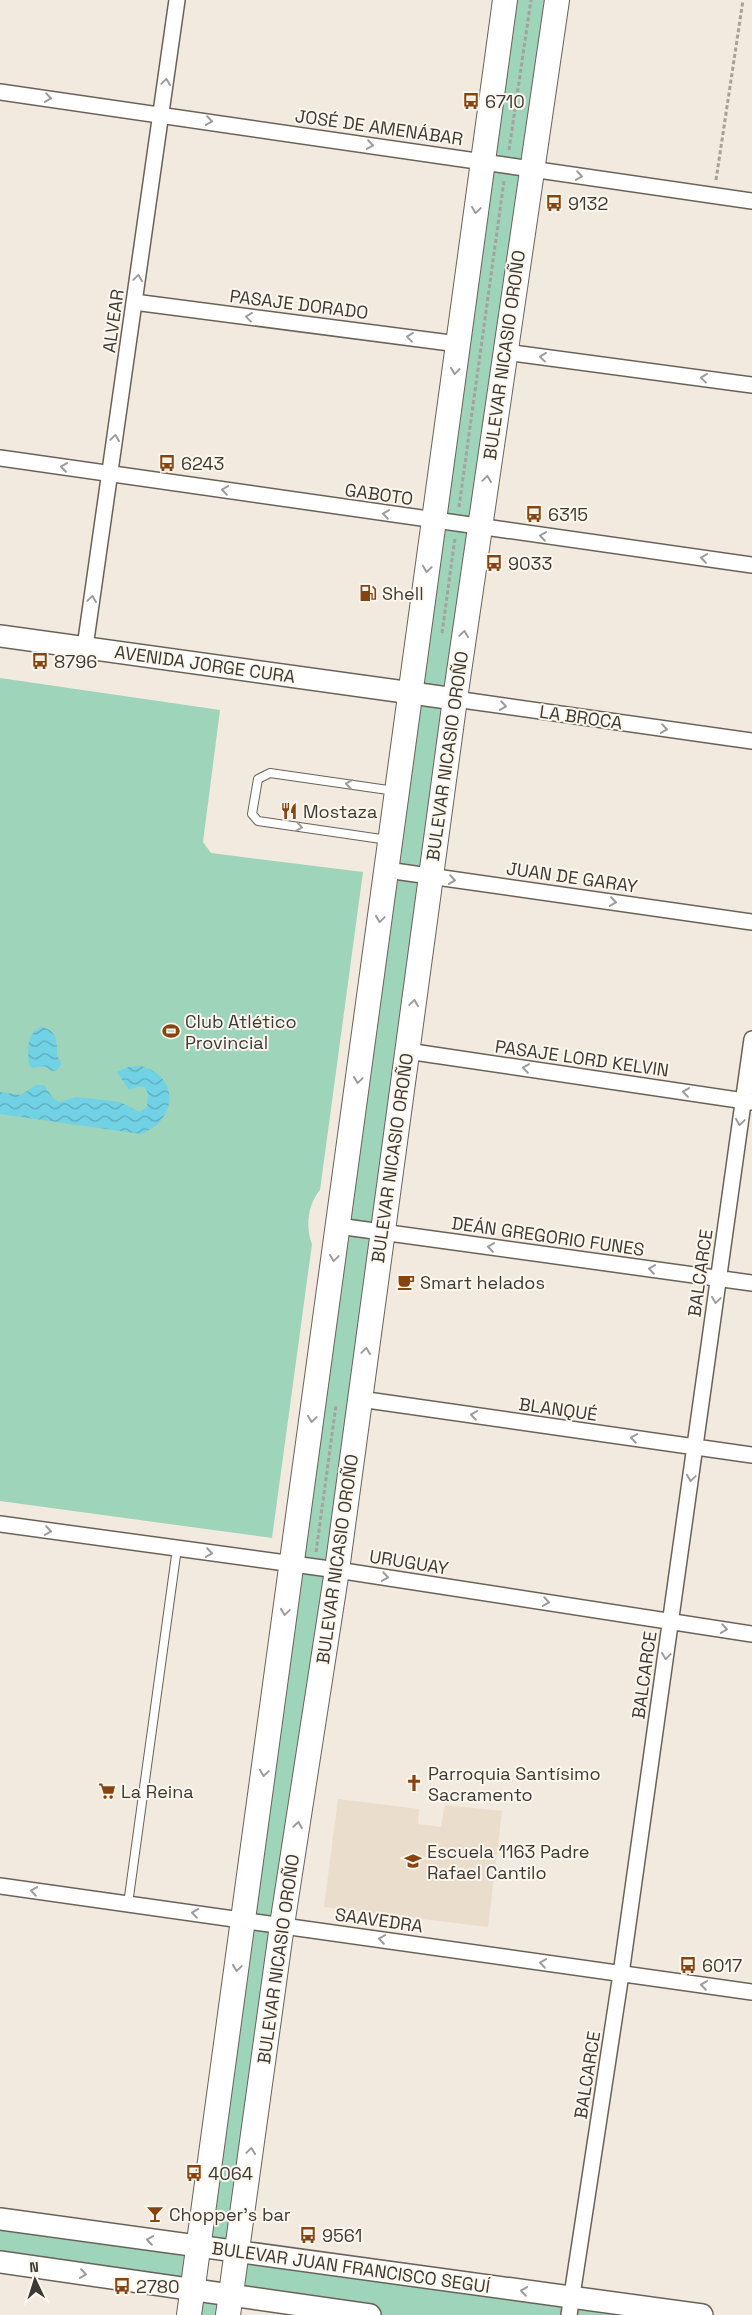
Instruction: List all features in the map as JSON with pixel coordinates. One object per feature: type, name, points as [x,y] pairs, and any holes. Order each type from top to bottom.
[{"type":"main road","points":[[189,2315],[505,0]]},
{"type":"main road","name":"BULEVAR NICASIO OROÑO","points":[[229,2305],[282,1925],[337,1570],[455,699],[557,0]]},
{"type":"main road","name":"AVENIDA JORGE CURA","points":[[0,636],[410,693]]},
{"type":"main road","name":"LA BROCA","points":[[410,693],[455,699]]},
{"type":"main road","name":"BULEVAR JUAN FRANCISCO SEGUÍ","points":[[0,2219],[237,2251],[570,2306],[702,2315]]},
{"type":"main road","points":[[0,2262],[193,2289],[229,2305],[370,2315]]},
{"type":"street","name":"ALVEAR","points":[[85,648],[177,0]]},
{"type":"street","name":"JOSÉ DE AMENÁBAR","points":[[0,92],[752,201]]},
{"type":"street","name":"PASAJE DORADO","points":[[134,302],[458,344]]},
{"type":"street","points":[[505,352],[752,385]]},
{"type":"street","name":"GABOTO","points":[[0,458],[752,565]]},
{"type":"street","name":"LA BROCA","points":[[455,699],[752,741]]},
{"type":"street","name":"JUAN DE GARAY","points":[[387,870],[752,922]]},
{"type":"street","name":"BALCARCE","points":[[570,2306],[621,1974],[719,1279],[748,1101],[752,1039]]},
{"type":"street","name":"PASAJE LORD KELVIN","points":[[407,1051],[748,1101]]},
{"type":"street","name":"DEÁN GREGORIO FUNES","points":[[338,1226],[752,1283]]},
{"type":"street","name":"BLANQUÉ","points":[[360,1399],[752,1455]]},
{"type":"street","name":"URUGUAY","points":[[0,1524],[337,1570],[752,1634]]},
{"type":"street","name":"SAAVEDRA","points":[[0,1886],[752,1992]]},
{"type":"lane","points":[[391,840],[258,821],[252,814],[258,779],[270,773],[397,791]]},
{"type":"lane","points":[[128,1904],[178,1548]]},
{"type":"path","points":[[506,165],[531,0]]},
{"type":"path","points":[[714,196],[743,0]]},
{"type":"shaded area","name":"Escuela 1163 Padre Rafael Cantilo","points":[[338,1799],[419,1809],[418,1824],[441,1827],[445,1805],[502,1811],[488,1927],[324,1907]]},
{"type":"green space","points":[[505,0],[557,0],[237,2251],[198,2247]]},
{"type":"green space","name":"Club Atlético Provincial","points":[[0,678],[220,710],[203,842],[211,853],[363,872],[320,1190],[310,1209],[308,1223],[312,1244],[272,1538],[0,1501]]},
{"type":"green space","points":[[0,2219],[198,2247],[193,2289],[230,2295],[237,2251],[702,2315],[370,2315],[231,2295],[228,2315],[189,2315],[193,2290],[0,2262]]},
{"type":"water","points":[[42,1027],[51,1031],[55,1037],[57,1055],[61,1065],[57,1070],[52,1071],[44,1066],[32,1068],[29,1064],[29,1042],[33,1033]]},
{"type":"water","points":[[141,1066],[163,1079],[170,1099],[162,1119],[153,1128],[141,1134],[0,1114],[0,1092],[21,1095],[36,1085],[44,1085],[53,1098],[59,1102],[77,1097],[120,1102],[139,1112],[147,1107],[148,1094],[145,1087],[139,1086],[129,1090],[117,1072],[128,1067]]},
{"type":"place","name":"6710","points":[[471,101]]},
{"type":"place","name":"9132","points":[[554,203]]},
{"type":"place","name":"6243","points":[[167,463]]},
{"type":"place","name":"6315","points":[[534,514]]},
{"type":"place","name":"9033","points":[[494,563]]},
{"type":"place","name":"Shell","points":[[368,593]]},
{"type":"place","name":"8796","points":[[40,661]]},
{"type":"place","name":"Mostaza","points":[[289,811]]},
{"type":"place","name":"Club Atlético Provincial","points":[[171,1031]]},
{"type":"place","name":"Smart helados","points":[[406,1282]]},
{"type":"place","name":"Parroquia Santísimo Sacramento","points":[[414,1783]]},
{"type":"place","name":"La Reina","points":[[107,1791]]},
{"type":"place","name":"Escuela 1163 Padre Rafael Cantilo","points":[[413,1861]]},
{"type":"place","name":"6017","points":[[688,1965]]},
{"type":"place","name":"4064","points":[[194,2173]]},
{"type":"place","name":"Chopper's bar","points":[[155,2214]]},
{"type":"place","name":"9561","points":[[308,2235]]},
{"type":"place","name":"2780","points":[[122,2286]]}]
